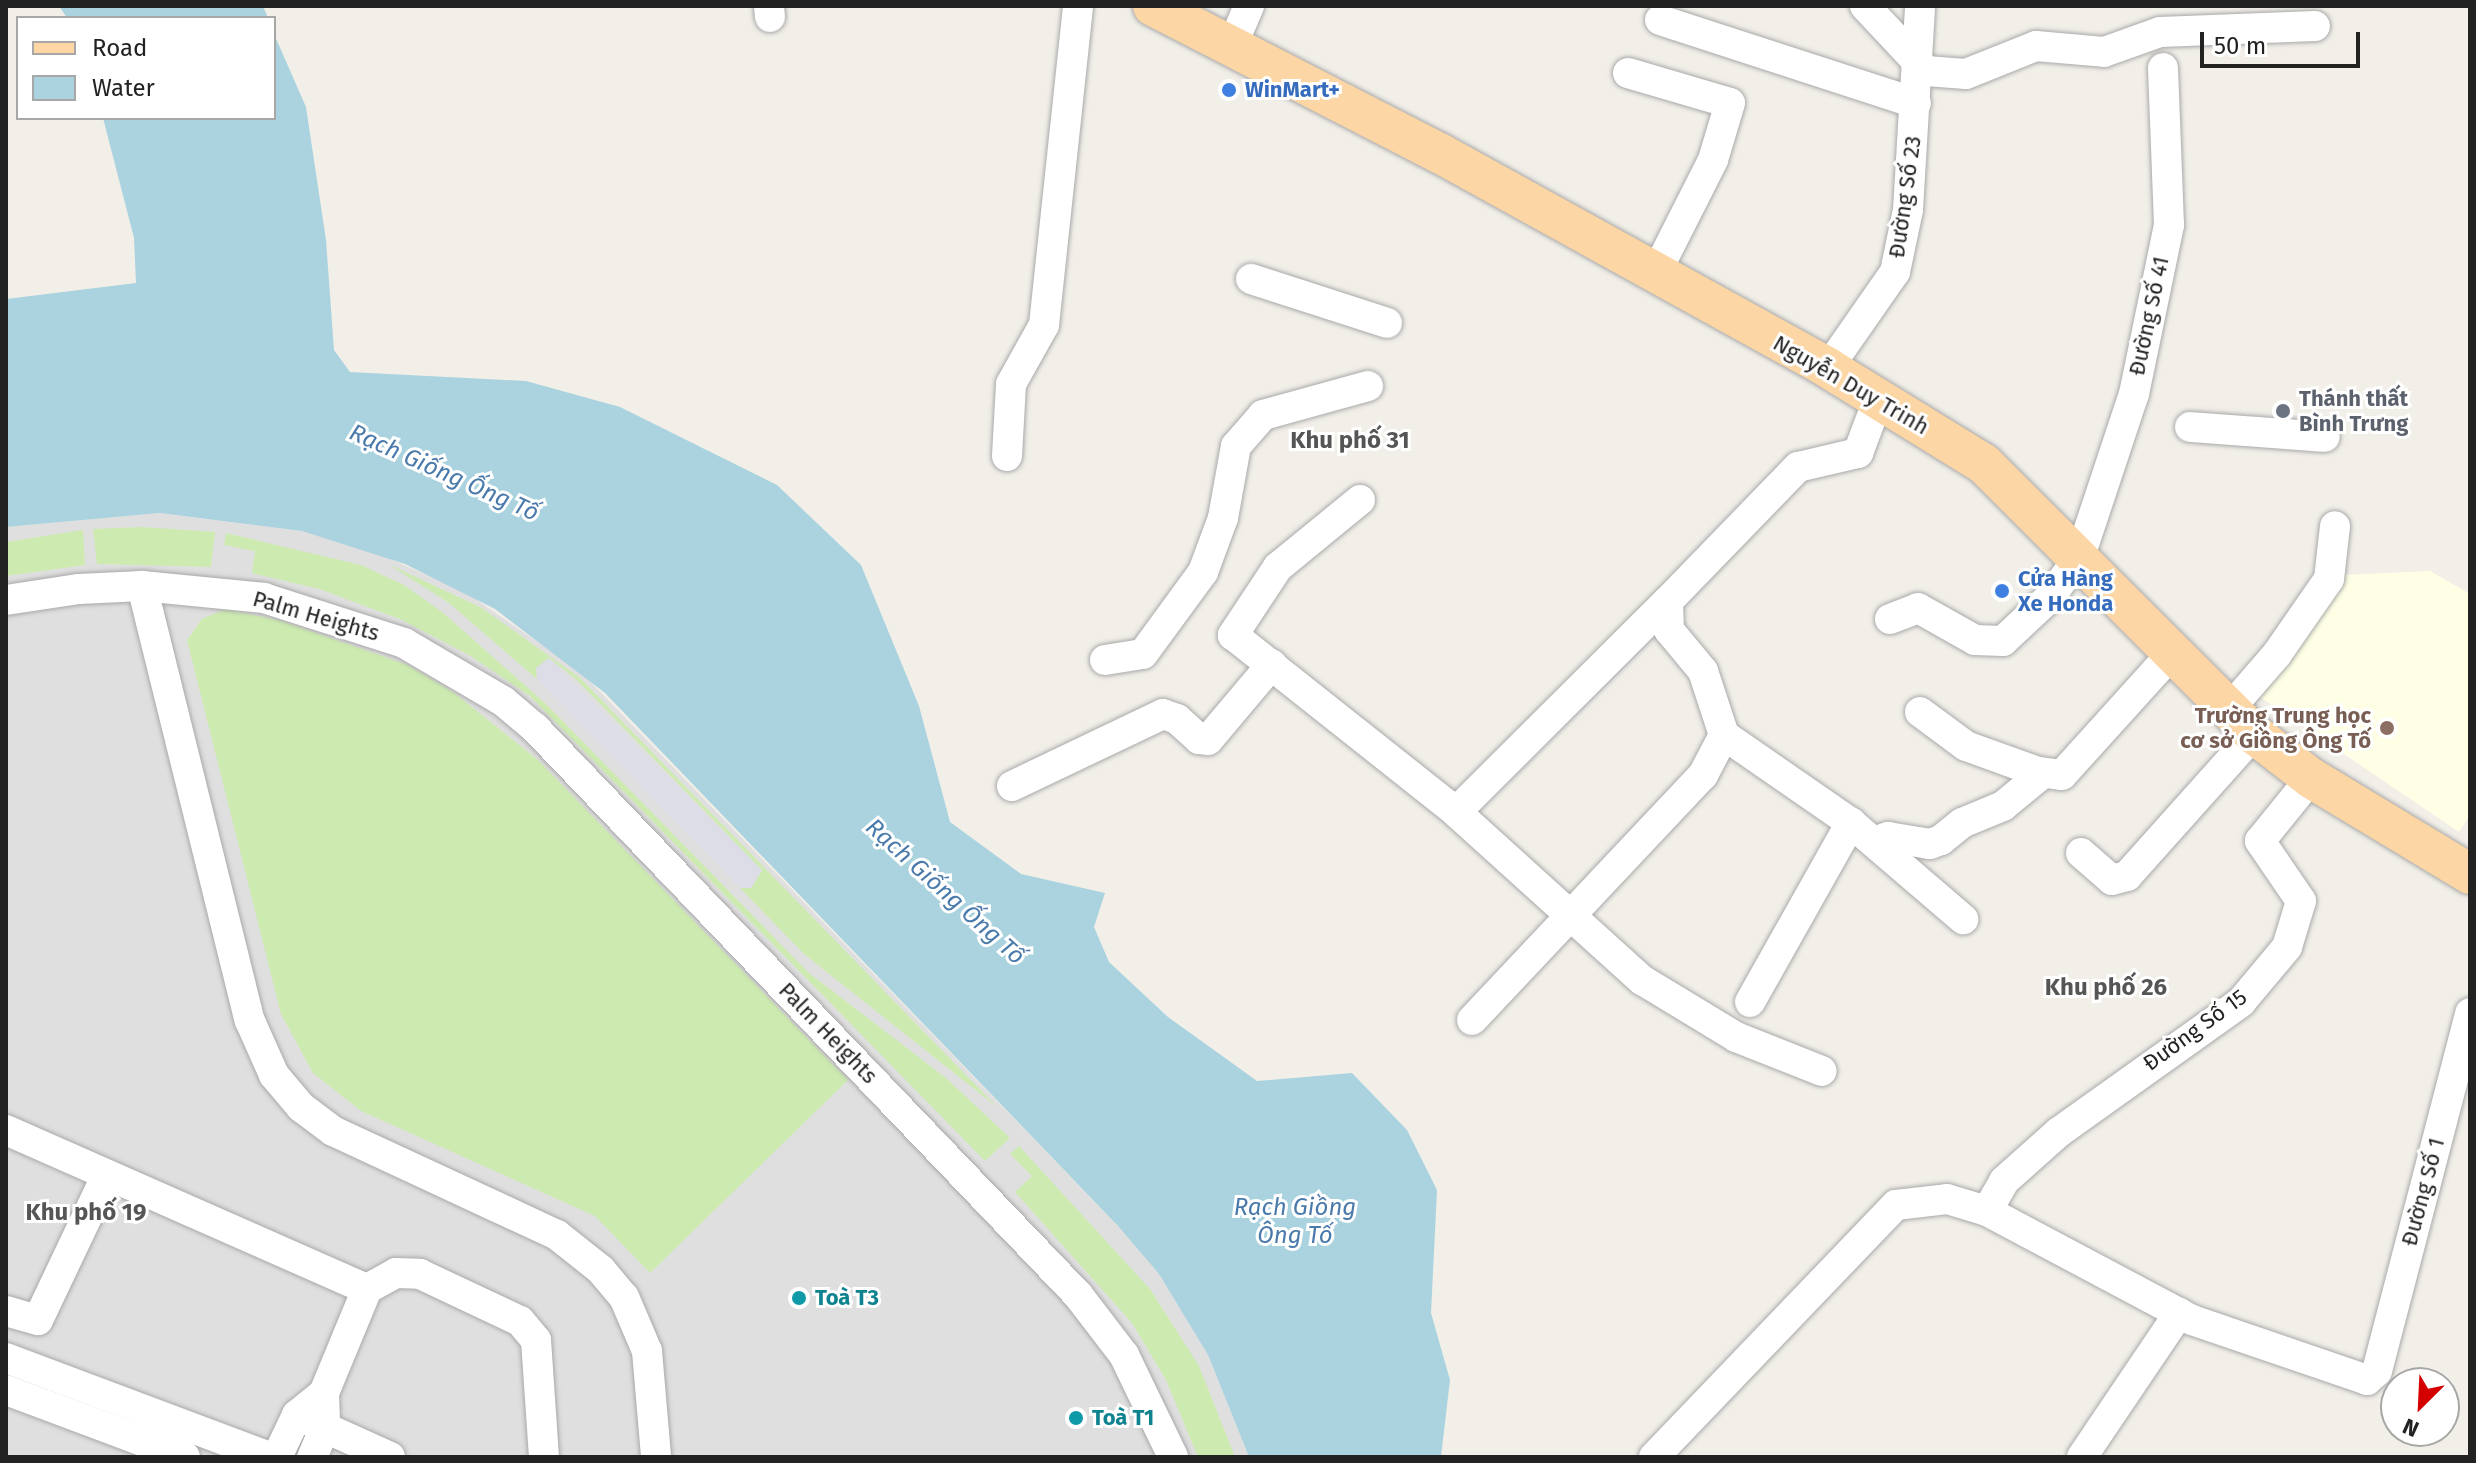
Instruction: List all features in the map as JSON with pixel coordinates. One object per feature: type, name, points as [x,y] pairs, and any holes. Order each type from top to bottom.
[{"type":"main road","name":"Nguyễn Duy Trinh","points":[[1153,6],[1441,154],[1828,368],[1984,464],[2243,720],[2311,778],[2470,874]]},
{"type":"street","points":[[1007,456],[1011,384],[1044,325],[1078,6]]},
{"type":"street","points":[[1231,48],[1249,6]]},
{"type":"street","points":[[1865,6],[1926,71],[1966,74],[2036,46],[2104,52],[2160,32],[2315,26]]},
{"type":"street","name":"Đường Số 23","points":[[1828,368],[1895,272],[1908,210],[1920,6]]},
{"type":"street","points":[[1660,20],[1916,103]]},
{"type":"street","name":"Đường Số 41","points":[[1890,619],[1918,608],[1975,640],[2003,641],[2050,597],[2080,556],[2134,394],[2169,225],[2163,68]]},
{"type":"street","points":[[1628,73],[1730,103],[1713,160],[1656,273]]},
{"type":"street","points":[[1251,279],[1387,323]]},
{"type":"street","points":[[1105,660],[1143,654],[1203,572],[1223,518],[1236,446],[1263,415],[1368,386]]},
{"type":"street","points":[[1456,812],[1798,467],[1858,453],[1878,400]]},
{"type":"street","points":[[2190,427],[2325,437]]},
{"type":"street","points":[[1360,500],[1278,567],[1236,625],[1233,635],[1456,812],[1642,980],[1736,1037],[1822,1071]]},
{"type":"street","points":[[2081,853],[2112,880],[2127,876],[2243,720],[2277,654],[2329,579],[2335,526]]},
{"type":"street","points":[[142,586],[250,1021],[274,1075],[301,1107],[333,1131],[557,1235],[601,1270],[624,1297],[647,1351],[656,1457]]},
{"type":"street","name":"Palm Heights","points":[[6,600],[142,586],[248,595],[350,622],[430,656],[519,714],[1078,1295],[1124,1355],[1173,1457]]},
{"type":"street","points":[[1668,601],[1669,630],[1703,671],[1724,735],[1862,833],[1963,919]]},
{"type":"street","points":[[1920,712],[1966,746],[2043,773],[2062,775],[2173,652]]},
{"type":"street","points":[[1012,786],[1163,714],[1177,719],[1199,739],[1208,740],[1272,664]]},
{"type":"street","points":[[1472,1020],[1703,775],[1724,735]]},
{"type":"street","points":[[1862,833],[1930,844],[1941,840],[1962,823],[2003,806],[2043,773]]},
{"type":"street","name":"Đường Số 15","points":[[1987,1211],[2004,1181],[2059,1132],[2241,1002],[2287,947],[2301,901],[2260,841],[2311,778]]},
{"type":"street","points":[[1750,1002],[1862,833]]},
{"type":"street","name":"Đường Số 1","points":[[2179,1313],[2367,1380],[2377,1371],[2470,1013]]},
{"type":"street","points":[[6,1130],[106,1177],[367,1289]]},
{"type":"street","points":[[6,1311],[38,1320],[106,1177]]},
{"type":"street","points":[[1654,1457],[1896,1205],[1947,1199],[1987,1211],[2179,1313],[2082,1457]]},
{"type":"street","points":[[312,1457],[325,1427],[324,1393],[367,1289],[396,1273],[420,1274],[520,1321],[536,1340],[544,1457]]},
{"type":"street","points":[[6,1358],[269,1457]]},
{"type":"street","points":[[6,1390],[185,1457]]},
{"type":"street","points":[[277,1457],[297,1415],[324,1393]]},
{"type":"street","points":[[297,1415],[390,1457]]},
{"type":"shaded area","points":[[160,513],[302,531],[372,551],[465,592],[580,671],[1118,1226],[1159,1274],[1208,1355],[1249,1457],[6,1457],[6,527]]},
{"type":"shaded area","name":"Trường Trung học cơ sở Giồng Ông Tố","points":[[2430,571],[2470,594],[2470,815],[2459,832],[2257,695],[2343,575]]},
{"type":"shaded area","points":[[549,658],[762,870],[751,888],[740,888],[537,679],[536,668]]},
{"type":"green space","points":[[142,527],[215,532],[211,567],[97,564],[93,529]]},
{"type":"green space","points":[[83,530],[85,565],[6,576],[6,542]]},
{"type":"green space","points":[[226,533],[361,565],[404,585],[442,612],[545,703],[809,973],[946,1078],[1010,1138],[985,1161],[530,696],[469,655],[400,619],[319,589],[252,573],[255,551],[224,545]]},
{"type":"green space","points":[[388,564],[482,608],[580,678],[997,1107],[804,954],[740,888],[751,888],[762,870],[577,680],[549,658],[536,668],[537,679],[449,603]]},
{"type":"green space","points":[[225,609],[282,621],[408,665],[453,692],[538,760],[848,1080],[650,1273],[595,1216],[361,1111],[313,1073],[281,1014],[187,640],[202,619]]},
{"type":"green space","points":[[1019,1146],[1150,1289],[1199,1366],[1235,1457],[1198,1457],[1166,1380],[1132,1323],[1015,1192],[1032,1176],[1010,1154]]},
{"type":"water","points":[[59,6],[263,6],[267,16],[66,16]]},
{"type":"water","name":"Rạch Giồng Ông Tố","points":[[276,39],[306,107],[326,240],[334,350],[350,372],[526,381],[620,407],[777,485],[861,565],[919,706],[950,822],[1021,874],[1105,893],[1094,927],[1109,962],[1168,1017],[1257,1081],[1352,1073],[1407,1130],[1437,1190],[1431,1313],[1450,1380],[1441,1457],[1249,1457],[1208,1355],[1159,1274],[1118,1226],[605,693],[495,609],[405,564],[302,531],[160,513],[6,527],[6,299],[136,283],[134,238],[104,120],[276,120]]},
{"type":"place","name":"WinMart+","points":[[1229,90]]},
{"type":"place","name":"Thánh thất Bình Trưng","points":[[2283,411]]},
{"type":"place","name":"Cửa Hàng Xe Honda","points":[[2002,591]]},
{"type":"place","name":"Trường Trung học cơ sở Giồng Ông Tố","points":[[2387,728]]},
{"type":"place","name":"Toà T3","points":[[799,1298]]},
{"type":"place","name":"Toà T1","points":[[1076,1418]]},
{"type":"district","name":"Khu phố 31","points":[[1350,441]]},
{"type":"district","name":"Khu phố 26","points":[[2106,988]]},
{"type":"district","name":"Khu phố 19","points":[[86,1213]]},
{"type":"water label","name":"Rạch Giống Ống Tố","points":[[444,473]]},
{"type":"water label","name":"Rạch Giống Ống Tố","points":[[945,892]]}]
